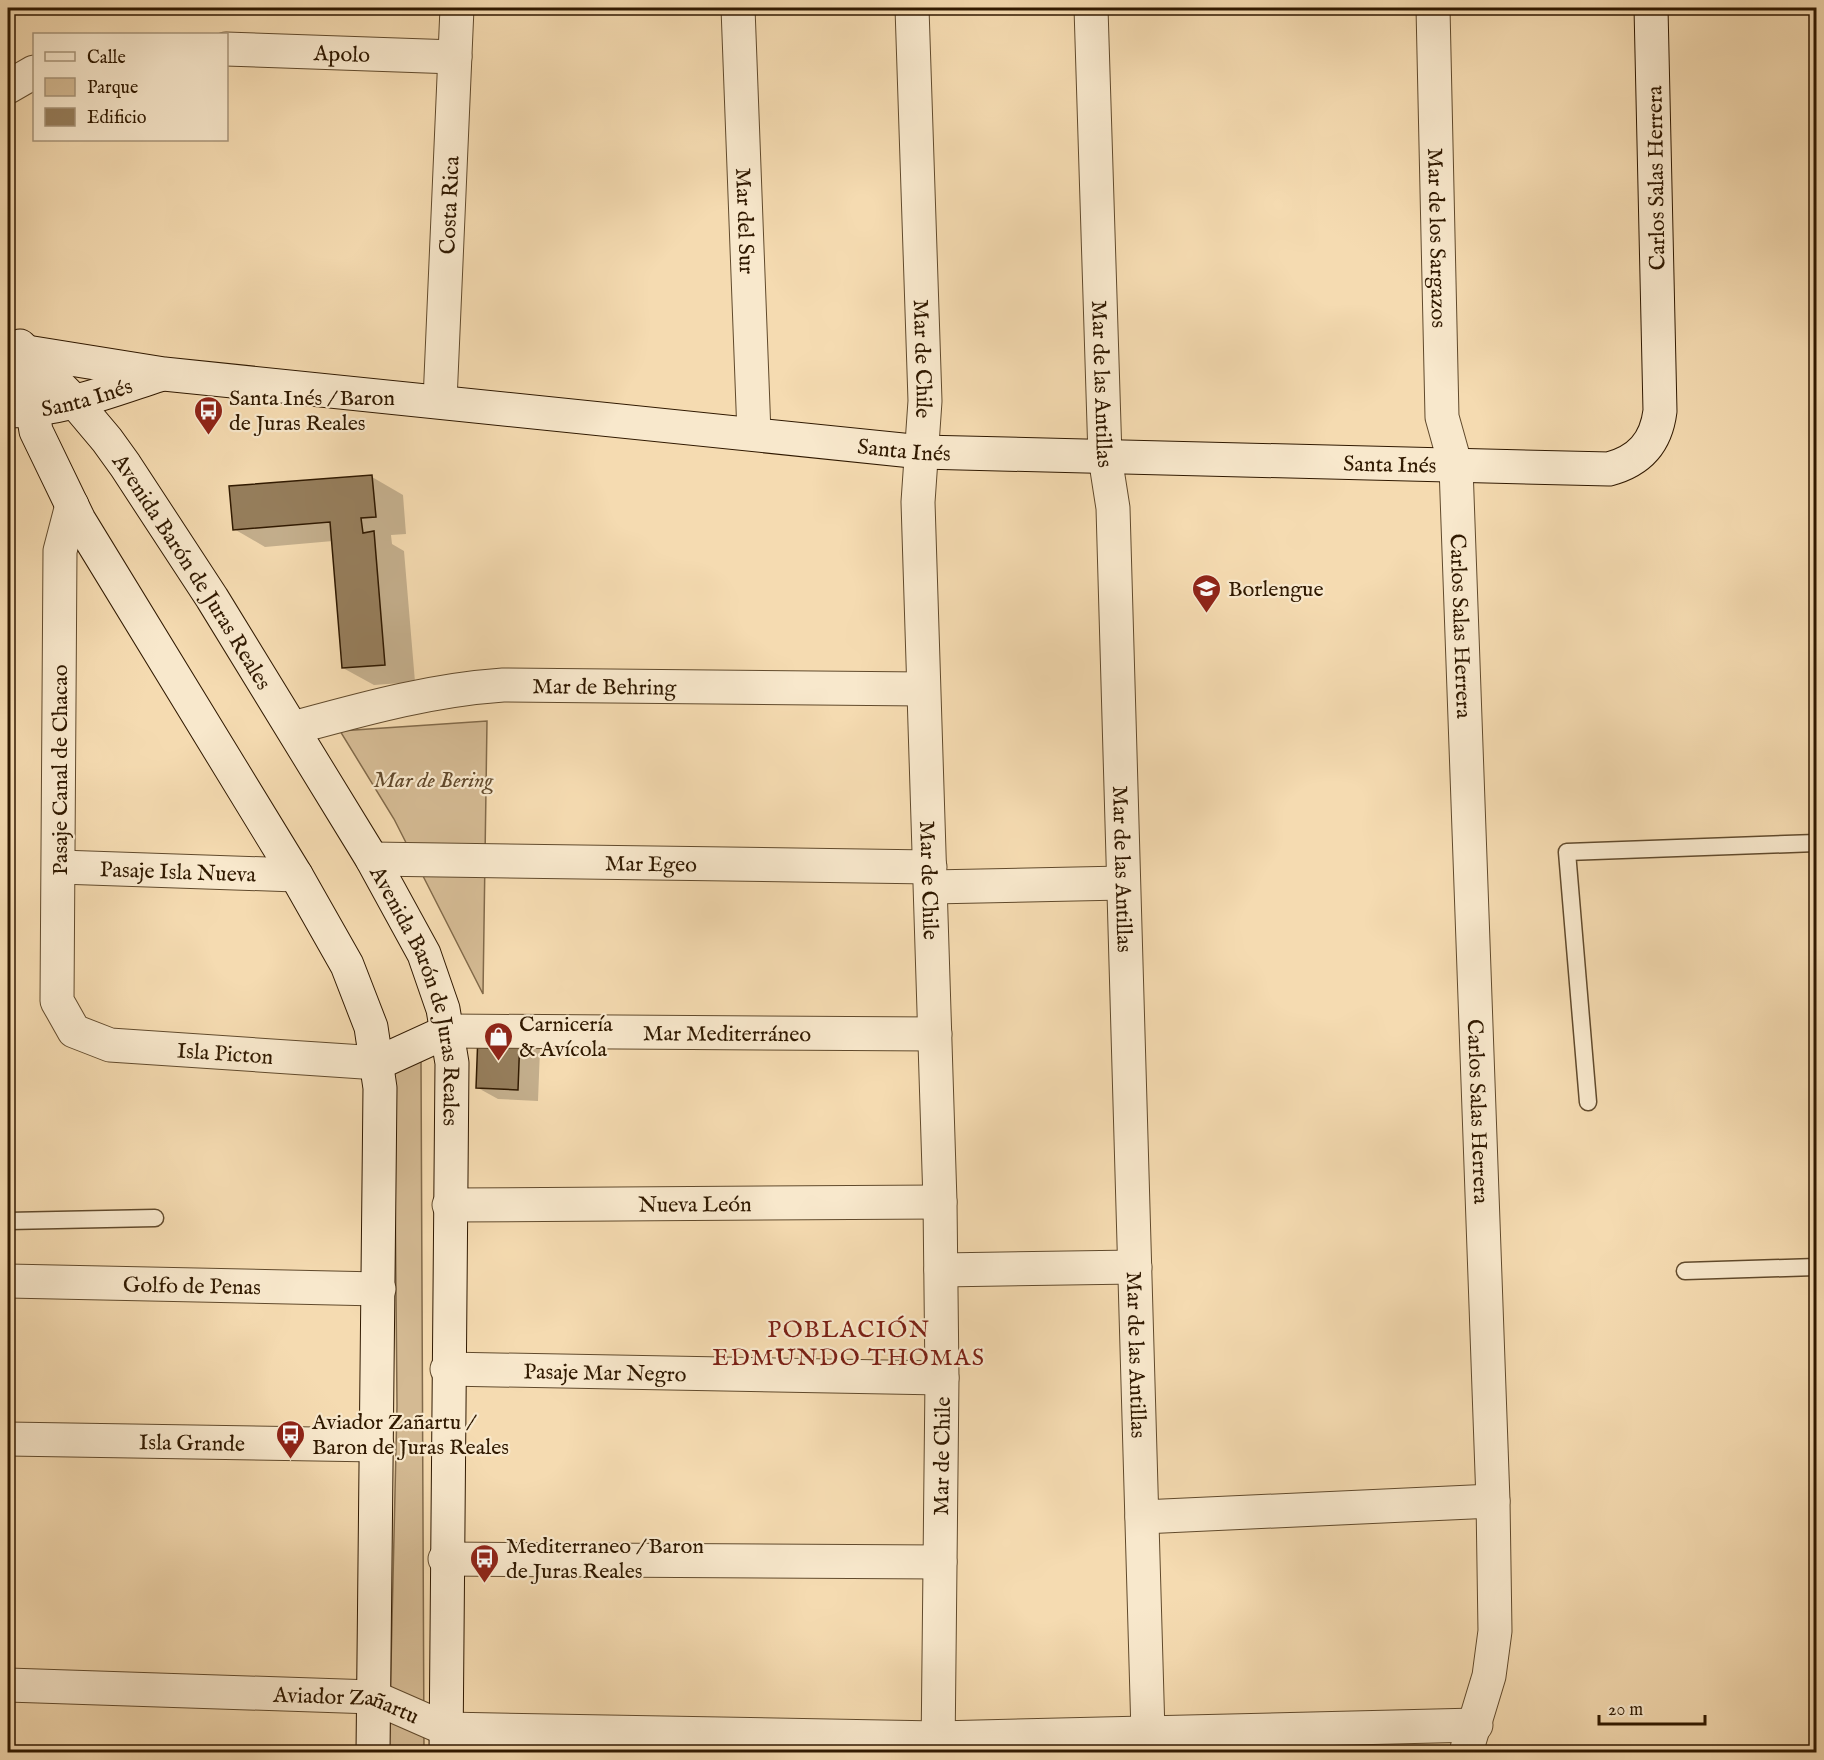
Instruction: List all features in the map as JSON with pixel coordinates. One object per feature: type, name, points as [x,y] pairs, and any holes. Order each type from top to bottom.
[{"type":"street","name":"Costa Rica","points":[[440,401],[457,8]]},
{"type":"street","name":"Mar del Sur","points":[[738,8],[754,434]]},
{"type":"street","name":"Mar de Chile","points":[[912,8],[925,400],[918,502],[922,688],[940,1202],[942,1378],[938,1745]]},
{"type":"street","name":"Mar de las Antillas","points":[[1091,8],[1106,458],[1113,508],[1148,1733]]},
{"type":"street","name":"Mar de los Sargazos","points":[[1433,8],[1442,417],[1456,467]]},
{"type":"street","name":"Carlos Salas Herrera","points":[[1643,452],[1653,440],[1660,411],[1651,8]]},
{"type":"street","name":"Apolo","points":[[228,49],[455,57]]},
{"type":"street","points":[[8,87],[33,73]]},
{"type":"street","name":"Santa Inés","points":[[13,342],[164,374],[922,452],[1609,469],[1634,460],[1643,452]]},
{"type":"street","name":"Avenida Barón de Juras Reales","points":[[13,342],[75,402],[125,465],[212,598],[372,859],[424,954],[436,984],[448,1031],[452,1063],[445,1559],[446,1741]]},
{"type":"street","name":"Avenida Barón de Juras Reales","points":[[13,342],[19,411],[36,431],[72,506],[296,875],[347,965],[360,992],[371,1027],[378,1063],[379,1289],[373,1752]]},
{"type":"street","name":"Santa Inés","points":[[19,411],[75,402],[164,374]]},
{"type":"street","name":"Carlos Salas Herrera","points":[[1456,467],[1493,1501],[1494,1631],[1489,1676],[1471,1739]]},
{"type":"street","name":"Pasaje Canal de Chacao","points":[[72,506],[60,551],[60,867],[57,1001],[74,1031]]},
{"type":"street","name":"Mar de Behring","points":[[293,728],[406,697],[503,685],[922,688]]},
{"type":"street","name":"Mar Egeo","points":[[372,859],[1123,883]]},
{"type":"street","name":"Pasaje Isla Nueva","points":[[60,867],[296,875]]},
{"type":"street","name":"Isla Picton","points":[[74,1031],[110,1045],[378,1063]]},
{"type":"street","points":[[378,1063],[448,1031]]},
{"type":"street","name":"Mar Mediterráneo","points":[[448,1031],[935,1034]]},
{"type":"street","name":"Nueva León","points":[[449,1205],[940,1202]]},
{"type":"street","points":[[941,1270],[1135,1267]]},
{"type":"street","name":"Golfo de Penas","points":[[8,1281],[379,1289]]},
{"type":"street","name":"Pasaje Mar Negro","points":[[447,1369],[942,1378]]},
{"type":"street","name":"Isla Grande","points":[[8,1439],[377,1445]]},
{"type":"street","points":[[1142,1517],[1493,1501]]},
{"type":"street","points":[[445,1559],[940,1562]]},
{"type":"street","name":"Aviador Zañartu","points":[[8,1685],[373,1697],[446,1741],[938,1745],[1148,1733],[1471,1739]]},
{"type":"lane","points":[[1588,1102],[1568,852],[1816,843]]},
{"type":"lane","points":[[8,1221],[155,1218]]},
{"type":"lane","points":[[1684,1271],[1816,1267]]},
{"type":"green space","name":"Mar de Bering","points":[[487,721],[483,994],[394,819],[340,731]]},
{"type":"green space","points":[[421,1060],[424,1752],[389,1752],[397,1406],[394,1062]]},
{"type":"building","points":[[372,475],[376,517],[361,518],[363,533],[374,531],[385,665],[342,668],[330,522],[233,530],[229,486]]},
{"type":"building","name":"Carnicería & Avícola","points":[[478,1034],[520,1036],[518,1090],[476,1088]]},
{"type":"place","name":"Santa Inés / Baron de Juras Reales","points":[[208,436]]},
{"type":"place","name":"Borlengue","points":[[1207,614]]},
{"type":"place","name":"Carnicería & Avícola","points":[[498,1062]]},
{"type":"place","name":"Aviador Zañartu / Baron de Juras Reales","points":[[291,1460]]},
{"type":"place","name":"Mediterraneo / Baron de Juras Reales","points":[[485,1584]]},
{"type":"district","name":"POBLACIÓN EDMUNDO THOMAS","points":[[849,1343]]}]
